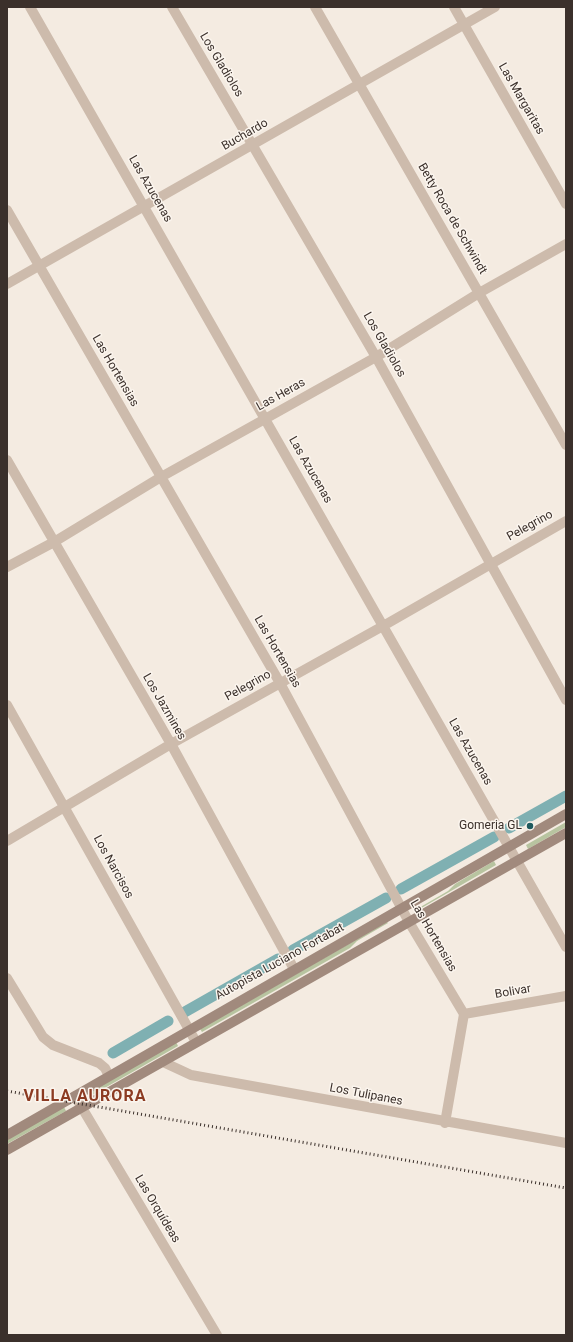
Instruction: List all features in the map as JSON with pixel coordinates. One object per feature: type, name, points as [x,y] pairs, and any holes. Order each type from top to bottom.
[{"type":"main road","name":"Autopista Luciano Fortabat","points":[[7,1135],[188,1029],[566,814]]},
{"type":"main road","points":[[7,1150],[81,1106],[163,1062],[566,833]]},
{"type":"street","name":"Las Azucenas","points":[[30,7],[145,206],[566,947]]},
{"type":"street","name":"Los Gladiolos","points":[[172,7],[254,145],[376,357],[566,700]]},
{"type":"street","name":"Betty Roca de Schwindt","points":[[315,7],[566,445]]},
{"type":"street","name":"Las Margaritas","points":[[454,7],[566,204]]},
{"type":"street","name":"Buchardo","points":[[7,284],[38,265],[254,145],[495,7]]},
{"type":"street","name":"Las Hortensias","points":[[7,210],[280,683],[402,908],[408,922],[464,1014]]},
{"type":"street","name":"Las Heras","points":[[7,567],[54,542],[161,477],[376,357],[479,293],[566,244]]},
{"type":"street","name":"Los Jazmines","points":[[7,460],[171,744],[294,969]]},
{"type":"street","name":"Pelegrino","points":[[7,841],[171,744],[383,626],[566,521]]},
{"type":"street","name":"Los Narcisos","points":[[7,705],[66,807],[196,1042]]},
{"type":"street","points":[[7,978],[43,1037],[53,1045],[99,1063],[105,1068],[109,1076]]},
{"type":"street","name":"Bolivar","points":[[464,1014],[566,996]]},
{"type":"street","points":[[445,1123],[464,1014]]},
{"type":"street","name":"Los Tulipanes","points":[[163,1062],[191,1075],[445,1123],[566,1143]]},
{"type":"street","name":"Las Orquídeas","points":[[75,1096],[217,1335]]},
{"type":"green space","points":[[566,822],[566,827],[528,849],[526,845]]},
{"type":"green space","points":[[494,861],[496,865],[418,910],[417,909],[448,891],[455,884]]},
{"type":"green space","points":[[387,922],[388,923],[357,941],[350,948],[202,1032],[200,1029]]},
{"type":"green space","points":[[176,1042],[178,1046],[89,1097],[87,1093]]},
{"type":"green space","points":[[64,1107],[66,1111],[7,1144],[7,1139]]},
{"type":"waterway","points":[[509,828],[566,796]]},
{"type":"waterway","points":[[401,889],[494,837]]},
{"type":"waterway","points":[[293,950],[386,898]]},
{"type":"waterway","points":[[183,1013],[278,959]]},
{"type":"waterway","points":[[113,1053],[168,1021]]},
{"type":"railway","points":[[7,1091],[566,1188]]},
{"type":"place","name":"Gomeria GL","points":[[530,826]]},
{"type":"district","name":"VILLA AURORA","points":[[85,1097]]}]
